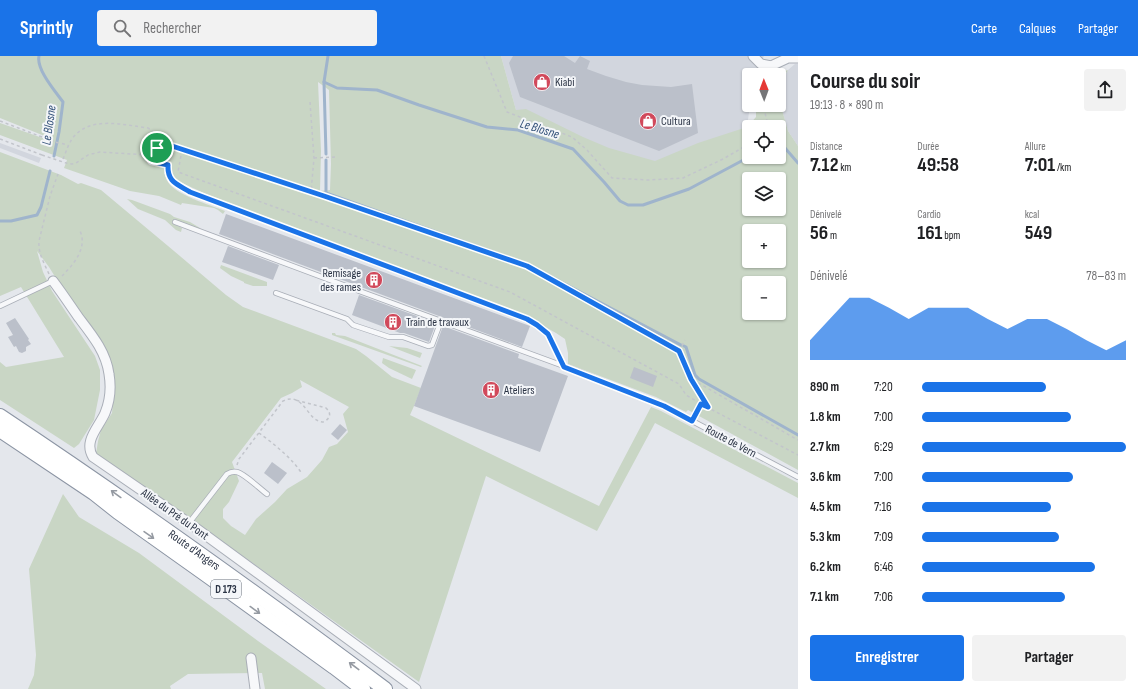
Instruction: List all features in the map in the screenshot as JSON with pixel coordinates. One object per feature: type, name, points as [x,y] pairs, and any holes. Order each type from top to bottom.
[{"type":"highway","name":"Route d'Angers","points":[[0,416],[98,481],[224,570],[386,689]]},
{"type":"highway","name":"Route d'Angers","points":[[0,430],[94,493],[118,512],[363,689]]},
{"type":"highway","points":[[0,441],[9,445],[97,504],[118,512]]},
{"type":"street","points":[[753,56],[761,64],[771,66],[788,58],[798,58]]},
{"type":"street","name":"Allée du Pré du Pont","points":[[53,280],[92,335],[107,363],[110,385],[109,397],[104,413],[92,434],[90,441],[91,453],[93,457],[189,523],[416,689]]},
{"type":"street","points":[[252,658],[255,689]]},
{"type":"lane","name":"Route de Vern","points":[[175,222],[564,367],[664,406],[798,477]]},
{"type":"lane","points":[[0,306],[53,280]]},
{"type":"lane","points":[[276,293],[348,319],[353,325],[389,337],[403,338],[428,346],[432,345],[441,322]]},
{"type":"lane","points":[[189,523],[227,474],[231,472],[236,471],[242,474],[267,494]]},
{"type":"path","points":[[484,56],[507,112],[572,136],[587,150],[612,178],[648,180],[683,178],[723,160],[742,148]]},
{"type":"path","points":[[310,102],[314,158],[311,192]]},
{"type":"path","points":[[0,121],[55,142],[68,145]]},
{"type":"path","points":[[63,159],[68,145],[75,135],[88,127],[97,124],[106,123],[148,128],[153,130],[157,137],[157,148]]},
{"type":"path","points":[[0,139],[42,155],[72,164],[88,155],[100,152],[148,155],[157,148],[172,146],[324,196],[527,266],[679,351],[691,379],[708,407]]},
{"type":"path","points":[[182,150],[178,172],[510,292],[679,384],[686,395],[701,404],[798,455]]},
{"type":"path","points":[[148,155],[151,161],[168,165],[168,174],[173,182],[190,192],[527,319],[548,334],[564,367]]},
{"type":"path","points":[[314,158],[337,157]]},
{"type":"path","points":[[58,174],[50,196],[39,241],[40,254],[53,280],[58,279],[79,254],[82,244],[82,234],[80,231]]},
{"type":"path","points":[[679,351],[685,340]]},
{"type":"path","points":[[691,379],[798,440]]},
{"type":"path","points":[[236,471],[236,465],[239,459],[283,401],[288,399],[295,400],[326,408],[330,415],[329,419],[324,422],[315,419],[300,403],[295,400]]},
{"type":"path","points":[[692,421],[701,404]]},
{"type":"path","points":[[259,433],[298,466],[302,474]]},
{"type":"shaded area","points":[[501,56],[764,56],[758,68],[742,68],[742,112],[749,112],[748,120],[742,120],[742,129],[650,166],[516,110]]},
{"type":"shaded area","points":[[795,64],[798,64],[798,146],[788,131],[783,112],[786,112],[786,73]]},
{"type":"shaded area","points":[[0,143],[41,158],[39,163],[0,148]]},
{"type":"green space","points":[[0,56],[501,56],[516,110],[526,109],[609,148],[655,161],[698,143],[742,129],[742,164],[786,164],[786,124],[788,131],[798,146],[798,470],[688,410],[686,412],[656,397],[568,364],[568,353],[565,339],[524,315],[228,204],[174,180],[170,174],[164,173],[167,181],[172,187],[194,199],[225,211],[223,214],[214,208],[182,203],[181,205],[159,196],[130,191],[64,168],[67,160],[0,135],[0,123],[51,141],[52,139],[0,118]],"holes":[[[318,82],[329,90],[331,164],[330,190],[320,191],[321,151]]]},
{"type":"green space","points":[[756,112],[783,112],[785,120],[753,120],[756,117]]},
{"type":"green space","points":[[0,152],[61,175],[78,184],[81,183],[101,190],[226,295],[243,307],[356,349],[392,377],[421,388],[410,415],[599,506],[651,407],[798,483],[798,498],[655,423],[597,531],[486,476],[419,682],[254,564],[96,454],[101,430],[112,413],[114,391],[111,367],[49,267],[37,251],[43,272],[52,291],[95,356],[100,370],[100,390],[94,420],[79,444],[74,448],[0,400],[0,362],[6,367],[64,357],[21,287],[0,296]],"holes":[[[300,380],[349,407],[343,414],[348,432],[337,444],[329,447],[322,460],[307,477],[287,489],[256,519],[245,535],[231,526],[223,518],[223,509],[229,502],[239,481],[232,462],[281,398],[302,387]]]},
{"type":"green space","points":[[127,199],[190,222],[201,230],[176,220],[174,224],[182,228],[181,232],[176,230],[165,220],[138,209]]},
{"type":"green space","points":[[221,265],[267,282],[267,286],[253,286],[244,283],[220,268]]},
{"type":"green space","points":[[332,333],[345,336],[422,366],[421,367],[332,335]]},
{"type":"green space","points":[[389,346],[407,348],[422,353],[420,358]]},
{"type":"green space","points":[[383,358],[416,370],[412,379],[382,363]]},
{"type":"green space","points":[[63,494],[79,517],[139,553],[326,689],[265,689],[262,673],[188,674],[170,686],[171,689],[28,689],[34,675],[36,655],[29,569]]},
{"type":"building","points":[[513,56],[564,56],[575,63],[580,56],[590,61],[587,69],[626,82],[642,85],[671,87],[692,84],[698,133],[659,151],[520,97],[509,63]]},
{"type":"building","name":"Remisage des rames","points":[[226,214],[530,326],[522,347],[219,234]]},
{"type":"building","points":[[228,246],[279,265],[273,280],[222,262]]},
{"type":"building","name":"Train de travaux","points":[[359,295],[436,323],[429,342],[352,315]]},
{"type":"building","points":[[15,318],[31,344],[26,347],[26,351],[22,353],[19,352],[16,346],[14,347],[8,337],[13,335],[6,323]]},
{"type":"building","name":"Ateliers","points":[[443,326],[519,354],[518,358],[568,376],[540,452],[414,406]]},
{"type":"building","points":[[634,367],[657,376],[653,387],[630,378]]},
{"type":"building","points":[[340,424],[347,430],[338,440],[331,434]]},
{"type":"building","points":[[272,462],[287,473],[278,484],[264,473]]},
{"type":"waterway","name":"Le Blosne","points":[[39,56],[40,67],[43,73],[63,102],[54,156]]},
{"type":"waterway","name":"Le Blosne","points":[[328,56],[324,82],[337,88],[377,90],[487,127],[518,130],[573,149],[620,201],[628,205],[643,205],[689,189],[742,161]]},
{"type":"waterway","points":[[324,82],[326,154]]},
{"type":"waterway","name":"Le Blosne","points":[[786,149],[798,163]]},
{"type":"waterway","points":[[326,160],[326,193],[527,264],[681,345]]},
{"type":"waterway","name":"Le Blosne","points":[[0,221],[11,221],[37,215],[41,207],[50,171]]},
{"type":"waterway","points":[[684,346],[686,347],[695,375],[699,379],[798,435]]},
{"type":"place","name":"Kiabi","points":[[542,82]]},
{"type":"place","name":"Cultura","points":[[648,121]]},
{"type":"place","name":"Remisage des rames","points":[[374,280]]},
{"type":"place","name":"Train de travaux","points":[[393,322]]},
{"type":"place","name":"Ateliers","points":[[491,390]]},
{"type":"route","points":[[172,146],[324,196],[527,266],[679,351],[691,379],[708,407],[701,404],[692,421],[664,406],[564,367],[548,334],[527,319],[190,192],[173,182],[168,174],[168,165],[151,161],[148,155],[157,148],[172,146]]}]
